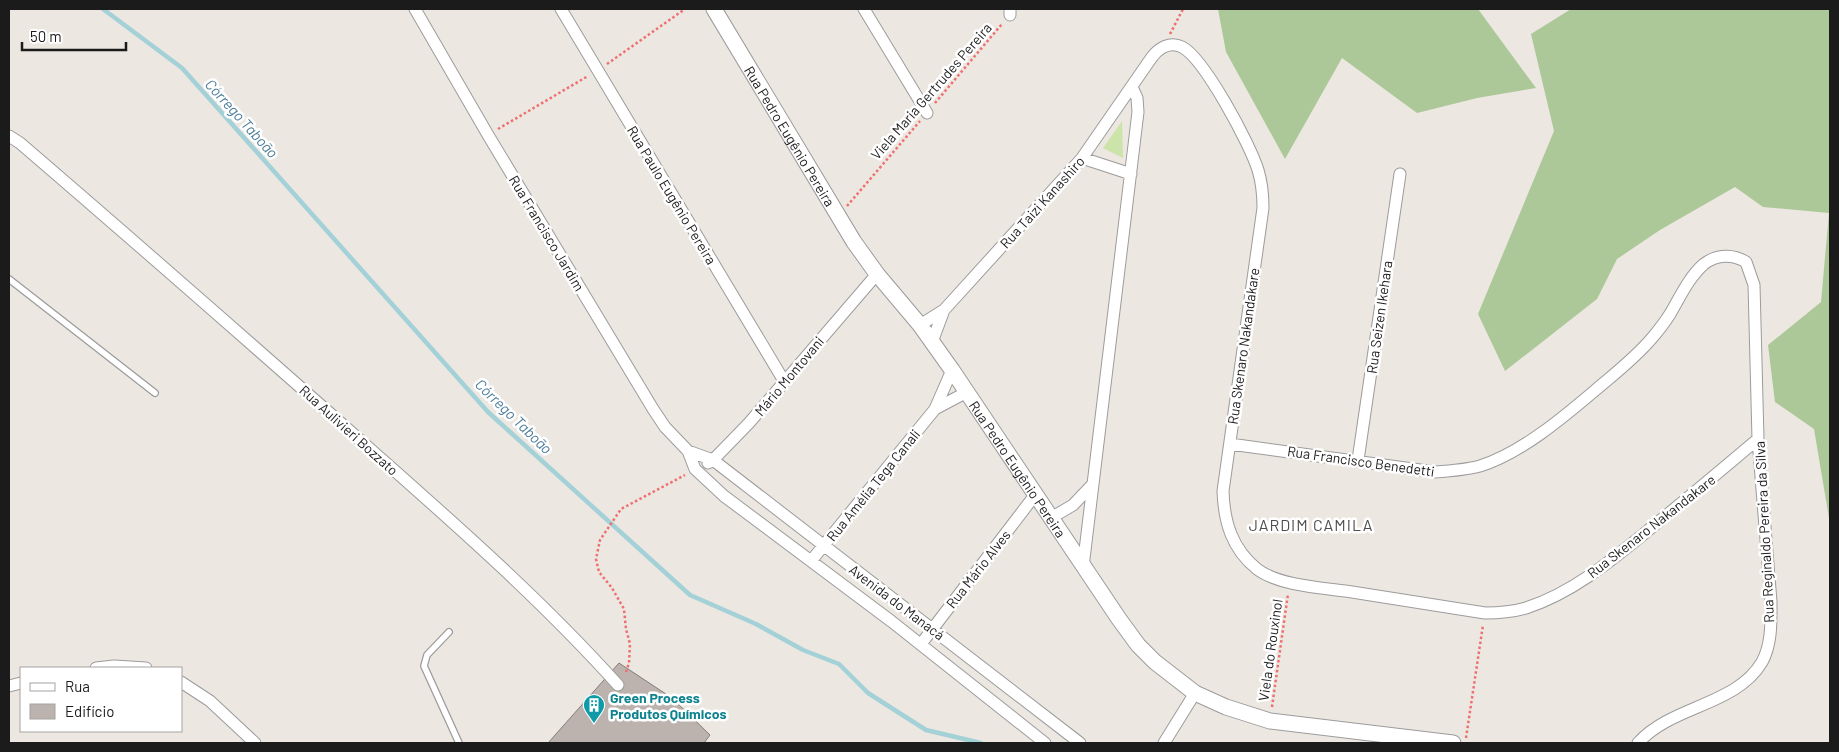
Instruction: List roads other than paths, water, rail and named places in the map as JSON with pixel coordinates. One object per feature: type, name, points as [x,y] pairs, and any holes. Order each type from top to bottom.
[{"type":"street","name":"Rua Francisco Jardim","points":[[415,9],[488,135],[653,409],[665,427],[688,451],[695,469]]},
{"type":"street","name":"Rua Paulo Eugênio Pereira","points":[[561,9],[784,381]]},
{"type":"street","name":"Rua Pedro Eugênio Pereira","points":[[714,9],[839,218],[877,274],[920,325],[952,370],[1083,567],[1138,645],[1155,662],[1195,693],[1226,707],[1270,721],[1453,743]]},
{"type":"street","points":[[864,9],[926,113]]},
{"type":"street","name":"Rua Skenaro Nakandakare","points":[[1132,87],[1152,57],[1164,46],[1173,44],[1181,46],[1195,57],[1204,68],[1236,123],[1252,152],[1263,189],[1263,208],[1223,491],[1228,529],[1247,560],[1258,570],[1289,582],[1485,613],[1507,612],[1525,608],[1547,600],[1608,564],[1758,439]]},
{"type":"street","points":[[1083,567],[1138,112],[1137,98],[1132,87]]},
{"type":"street","name":"Rua Taizi Kanashiro","points":[[920,325],[944,310],[1082,158],[1132,87]]},
{"type":"street","name":"Rua Aulivieri Bozzato","points":[[9,136],[163,265],[444,515],[515,580],[585,649],[623,691]]},
{"type":"street","points":[[1082,158],[1131,174]]},
{"type":"street","name":"Rua Seizen Ikehara","points":[[1358,460],[1400,174]]},
{"type":"street","name":"Rua Francisco Benedetti","points":[[1230,444],[1435,472],[1457,471],[1480,466],[1510,454],[1566,414],[1635,357],[1669,316],[1693,276],[1704,264],[1715,258],[1738,256]]},
{"type":"street","name":"Rua Reginaldo Pereira da Silva","points":[[1638,743],[1657,726],[1740,686],[1752,675],[1762,661],[1769,634],[1771,602],[1758,439],[1754,285],[1746,262],[1738,256]]},
{"type":"street","name":"Mário Montovani","points":[[695,469],[713,460],[749,423],[877,274]]},
{"type":"street","name":"Rua Taizi Kanashiro","points":[[932,342],[944,310]]},
{"type":"street","name":"Rua Amélia Tega Canali","points":[[811,561],[935,409],[952,370]]},
{"type":"street","name":"Rua Amélia Tega Canali","points":[[935,409],[967,392]]},
{"type":"street","name":"Rua Francisco Jardim","points":[[688,451],[713,460]]},
{"type":"street","name":"Avenida do Manacá","points":[[713,460],[1080,743]]},
{"type":"street","name":"Avenida do Manacá","points":[[695,469],[724,496],[921,644],[1045,743]]},
{"type":"street","points":[[1051,518],[1073,505],[1092,485]]},
{"type":"street","name":"Rua Mário Alves","points":[[921,644],[1035,495]]},
{"type":"street","points":[[105,667],[130,667]]},
{"type":"street","points":[[182,683],[210,701],[255,743]]},
{"type":"street","points":[[1164,743],[1195,693]]},
{"type":"lane","points":[[9,279],[155,393]]},
{"type":"lane","points":[[449,632],[427,655],[424,666],[459,743]]},
{"type":"waterway","name":"Córrego Taboão","points":[[103,9],[182,68],[488,412],[690,595],[756,624],[803,650],[839,664],[868,693],[926,730],[981,743]]},
{"type":"place","name":"Green Process Produtos Químicos","points":[[594,724]]},
{"type":"district","name":"JARDIM CAMILA","points":[[1311,524]]}]
